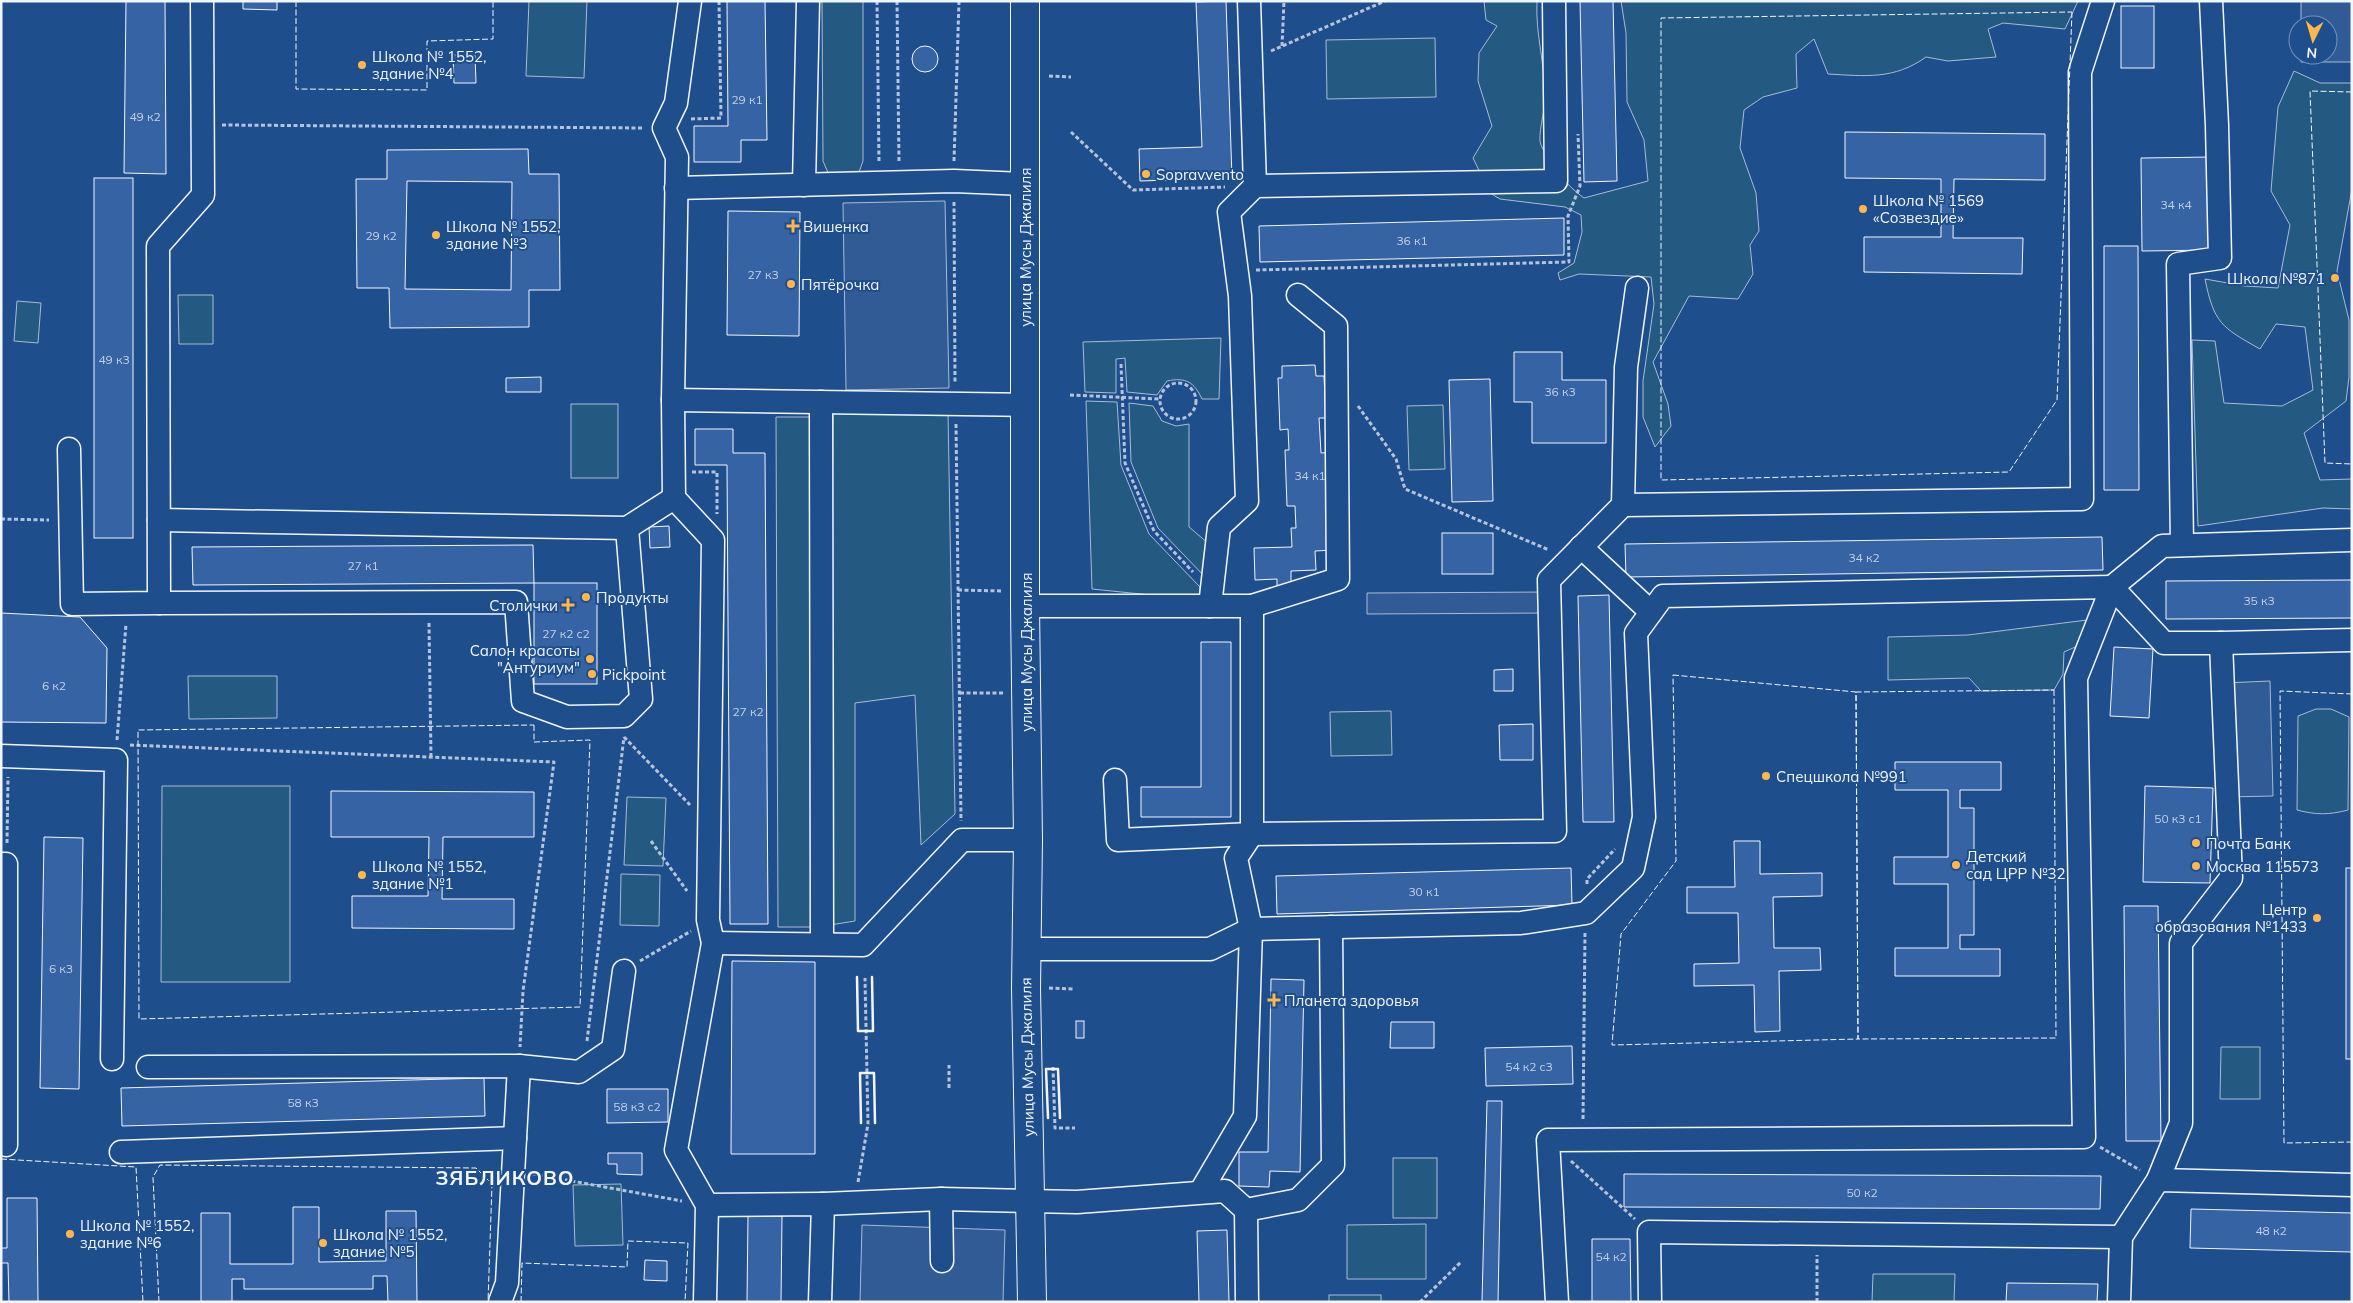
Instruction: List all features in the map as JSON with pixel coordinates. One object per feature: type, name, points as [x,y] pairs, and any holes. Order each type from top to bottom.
[{"type":"main road","name":"улица Мусы Джалиля","points":[[1026,1],[1025,606],[1029,1202],[1032,1302]]},
{"type":"lane","points":[[159,604],[158,246],[203,195],[202,1]]},
{"type":"lane","points":[[690,1],[676,103],[664,128],[677,158],[673,400],[674,498],[713,540],[708,824],[708,920],[713,943],[676,1150],[707,1205],[705,1302]]},
{"type":"lane","points":[[804,185],[808,1]]},
{"type":"lane","points":[[1249,1],[1251,190]]},
{"type":"lane","points":[[1211,598],[1219,527],[1247,501],[1240,296],[1229,212],[1251,190],[1556,181],[1554,1]]},
{"type":"lane","points":[[1623,505],[2082,499],[2080,72],[2103,1]]},
{"type":"lane","points":[[2182,545],[2178,264],[2220,258],[2212,1]]},
{"type":"lane","points":[[676,188],[890,183],[1025,184]]},
{"type":"lane","points":[[1115,780],[1118,840],[1252,834],[1555,831],[1549,580],[1623,505],[1626,367],[1637,288]]},
{"type":"lane","points":[[1025,606],[1211,598],[1252,606],[1338,579],[1336,326],[1298,295]]},
{"type":"lane","points":[[673,400],[1026,405]]},
{"type":"lane","points":[[821,402],[822,944]]},
{"type":"lane","points":[[69,448],[72,604],[516,602],[523,701],[567,716],[624,716],[640,699],[626,528]]},
{"type":"lane","points":[[159,520],[626,528],[674,498]]},
{"type":"lane","points":[[1557,1302],[1548,1140],[2084,1137],[2076,678],[2112,587],[2162,546],[2352,540]]},
{"type":"lane","points":[[1576,553],[1651,612]]},
{"type":"lane","points":[[1027,949],[1210,949],[1251,929],[1521,923],[1586,913],[1633,868],[1644,817],[1636,633],[1663,596],[2112,587],[2164,643],[2352,640]]},
{"type":"lane","points":[[1201,1191],[1245,1116],[1251,929],[1236,858],[1252,834],[1252,606]]},
{"type":"lane","points":[[2119,1302],[2121,1238],[2158,1180],[2181,1123],[2181,943],[2231,878],[2221,643]]},
{"type":"lane","points":[[5,756],[117,752],[112,1059]]},
{"type":"lane","points":[[713,943],[863,945],[962,840],[1028,840]]},
{"type":"lane","points":[[4,864],[6,1145]]},
{"type":"lane","points":[[1246,1210],[1298,1200],[1332,1165],[1331,927]]},
{"type":"lane","points":[[148,1067],[518,1066],[579,1072],[614,1049],[624,971]]},
{"type":"lane","points":[[500,1302],[507,1283],[518,1066]]},
{"type":"lane","points":[[121,1152],[515,1138]]},
{"type":"lane","points":[[2158,1180],[2352,1185]]},
{"type":"lane","points":[[707,1205],[823,1204],[941,1199],[1076,1202],[1201,1191],[1225,1191],[1246,1210],[1248,1302]]},
{"type":"lane","points":[[941,1199],[942,1261]]},
{"type":"lane","points":[[820,1302],[823,1204]]},
{"type":"lane","points":[[1650,1302],[1648,1232],[2121,1238]]},
{"type":"path","points":[[685,119],[721,118],[719,1]]},
{"type":"path","points":[[877,1],[890,183]]},
{"type":"path","points":[[890,183],[897,1]]},
{"type":"path","points":[[1282,46],[1284,1]]},
{"type":"path","points":[[1251,60],[1385,1]]},
{"type":"path","points":[[203,125],[664,128]]},
{"type":"path","points":[[1254,270],[1569,262],[1568,216],[1580,186],[1578,128]]},
{"type":"path","points":[[1071,132],[1133,190],[1242,186],[1251,190]]},
{"type":"path","points":[[1121,364],[1125,463],[1154,531],[1211,598]]},
{"type":"path","points":[[1336,377],[1396,459],[1405,489],[1576,553]]},
{"type":"path","points":[[1184,384],[1195,396],[1196,404],[1193,412],[1187,417],[1179,420],[1171,419],[1164,414],[1160,407],[1160,399],[1162,391],[1168,386],[1184,384]]},
{"type":"path","points":[[1070,395],[1160,399]]},
{"type":"path","points":[[1,519],[40,520]]},
{"type":"path","points":[[428,602],[431,757]]},
{"type":"path","points":[[127,604],[117,752],[431,757],[554,762],[523,991],[518,1066]]},
{"type":"path","points":[[584,1068],[624,737],[708,824]]},
{"type":"path","points":[[4,864],[5,756]]},
{"type":"path","points":[[624,971],[708,920],[651,841]]},
{"type":"path","points":[[1583,1140],[1587,879],[1617,847]]},
{"type":"path","points":[[854,1202],[868,1124],[865,978]]},
{"type":"path","points":[[949,1065],[949,1088]]},
{"type":"path","points":[[1053,1065],[1055,1128],[1075,1128]]},
{"type":"path","points":[[2084,1137],[2158,1180]]},
{"type":"path","points":[[1548,1140],[1648,1232]]},
{"type":"path","points":[[513,1171],[707,1205]]},
{"type":"path","points":[[1817,1302],[1818,1233]]},
{"type":"path","points":[[1420,1302],[1462,1262]]},
{"type":"shaded area","points":[[529,1],[587,1],[584,78],[526,76]]},
{"type":"shaded area","points":[[822,1],[863,1],[863,161],[858,175],[829,175],[823,161]]},
{"type":"shaded area","points":[[1484,1],[1537,1],[1545,88],[1545,105],[1540,141],[1549,161],[1559,174],[1584,198],[1648,181],[1644,140],[1627,102],[1626,33],[1621,1],[2078,1],[2065,29],[2003,23],[1988,29],[1996,57],[1948,61],[1926,57],[1902,70],[1867,76],[1828,74],[1814,39],[1796,54],[1797,88],[1763,97],[1744,110],[1740,148],[1756,193],[1759,231],[1750,245],[1753,274],[1738,299],[1689,296],[1653,362],[1668,404],[1671,426],[1655,447],[1643,417],[1643,381],[1654,304],[1651,277],[1579,274],[1560,280],[1558,273],[1574,263],[1582,232],[1581,215],[1565,207],[1500,199],[1490,193],[1473,158],[1492,126],[1478,81],[1479,53],[1497,26],[1486,20]]},
{"type":"shaded area","points":[[2301,1],[2352,1],[2352,62],[2338,62],[2338,15],[2301,15]]},
{"type":"shaded area","points":[[1435,38],[1436,97],[1327,99],[1326,40]]},
{"type":"shaded area","points":[[2294,71],[2320,83],[2352,83],[2352,189],[2337,271],[2349,320],[2349,377],[2346,401],[2304,433],[2320,480],[2352,479],[2352,509],[2323,508],[2198,526],[2192,340],[2215,341],[2224,403],[2282,406],[2313,390],[2305,327],[2276,324],[2260,349],[2236,335],[2221,322],[2212,305],[2205,279],[2245,286],[2278,288],[2290,225],[2271,191],[2278,107]]},
{"type":"shaded area","points":[[945,201],[949,388],[846,390],[843,203]]},
{"type":"shaded area","points":[[178,295],[213,295],[213,344],[179,344]]},
{"type":"shaded area","points":[[17,301],[41,303],[38,343],[14,341]]},
{"type":"shaded area","points":[[1221,338],[1219,399],[1202,399],[1196,388],[1184,380],[1167,381],[1157,395],[1127,392],[1125,358],[1116,359],[1116,393],[1085,392],[1083,342]]},
{"type":"shaded area","points":[[1086,401],[1117,402],[1121,465],[1149,534],[1200,587],[1200,600],[1092,589]]},
{"type":"shaded area","points":[[1129,403],[1153,406],[1162,421],[1176,426],[1189,424],[1189,527],[1209,544],[1207,579],[1158,528],[1131,462]]},
{"type":"shaded area","points":[[571,404],[618,404],[618,478],[571,478]]},
{"type":"shaded area","points":[[1443,405],[1445,469],[1409,470],[1407,406]]},
{"type":"shaded area","points":[[833,409],[948,412],[955,814],[921,845],[915,695],[855,703],[855,921],[830,925]]},
{"type":"shaded area","points":[[776,417],[813,417],[815,927],[778,927]]},
{"type":"shaded area","points":[[1550,592],[1550,613],[1367,614],[1367,593]]},
{"type":"shaded area","points":[[2087,620],[2082,644],[2064,652],[2063,674],[2054,690],[1981,691],[1969,678],[1888,680],[1888,637],[1968,635]]},
{"type":"shaded area","points":[[188,676],[277,676],[277,718],[189,719]]},
{"type":"shaded area","points":[[2270,681],[2273,796],[2227,797],[2224,683]]},
{"type":"shaded area","points":[[2316,709],[2331,709],[2349,717],[2348,810],[2322,814],[2297,810],[2298,716]]},
{"type":"shaded area","points":[[1391,711],[1392,755],[1331,756],[1330,712]]},
{"type":"shaded area","points":[[162,786],[290,786],[290,982],[161,982]]},
{"type":"shaded area","points":[[627,797],[666,798],[663,866],[624,865]]},
{"type":"shaded area","points":[[621,874],[660,875],[659,926],[620,925]]},
{"type":"shaded area","points":[[2221,1047],[2260,1047],[2260,1099],[2220,1099]]},
{"type":"shaded area","points":[[1393,1158],[1437,1158],[1437,1218],[1393,1218]]},
{"type":"shaded area","points":[[621,1184],[623,1245],[575,1246],[573,1185]]},
{"type":"shaded area","points":[[1426,1224],[1426,1279],[1347,1279],[1347,1225]]},
{"type":"shaded area","points":[[862,1225],[1005,1230],[1003,1302],[860,1302]]},
{"type":"shaded area","points":[[1873,1274],[1955,1274],[1954,1302],[1872,1302]]},
{"type":"shaded area","points":[[1329,1295],[1381,1295],[1381,1302],[1329,1302]]},
{"type":"building","points":[[126,1],[165,1],[166,174],[124,173]]},
{"type":"building","points":[[243,1],[277,1],[277,10],[243,9]]},
{"type":"building","points":[[727,1],[765,1],[767,140],[741,140],[741,162],[694,162],[694,126],[728,126]]},
{"type":"building","points":[[1226,1],[1232,178],[1140,181],[1139,149],[1202,147],[1196,2]]},
{"type":"building","points":[[1580,1],[1613,1],[1617,181],[1584,182]]},
{"type":"building","points":[[2121,6],[2154,6],[2154,68],[2121,68]]},
{"type":"building","points":[[925,46],[934,50],[938,59],[934,68],[925,72],[916,68],[912,59],[916,50]]},
{"type":"building","points":[[453,55],[475,55],[476,83],[454,83]]},
{"type":"building","points":[[1845,132],[2045,134],[2045,180],[1954,179],[1953,238],[2023,238],[2022,274],[1864,272],[1864,237],[1941,237],[1941,179],[1845,178]]},
{"type":"building","points":[[528,149],[529,174],[559,174],[560,290],[529,290],[529,327],[390,328],[389,288],[357,288],[356,179],[387,179],[387,150]],"holes":[[[407,181],[512,182],[511,290],[405,289]]]},
{"type":"building","points":[[2211,157],[2212,250],[2142,251],[2141,158]]},
{"type":"building","points":[[94,178],[133,178],[133,538],[94,538]]},
{"type":"building","points":[[728,211],[800,212],[799,336],[727,335]]},
{"type":"building","points":[[1564,218],[1564,255],[1260,262],[1259,226]]},
{"type":"building","points":[[2104,246],[2138,246],[2139,490],[2104,490]]},
{"type":"building","points":[[1514,352],[1562,352],[1562,380],[1606,380],[1606,443],[1532,443],[1532,402],[1514,402]]},
{"type":"building","points":[[1315,365],[1316,376],[1324,376],[1326,418],[1319,418],[1321,453],[1332,452],[1334,550],[1315,551],[1316,570],[1291,571],[1291,591],[1277,592],[1277,579],[1255,580],[1254,548],[1292,547],[1291,528],[1296,528],[1295,506],[1287,506],[1285,450],[1289,450],[1288,429],[1280,430],[1278,378],[1282,378],[1282,366]]},
{"type":"building","points":[[541,377],[541,392],[506,392],[506,378]]},
{"type":"building","points":[[1490,379],[1493,501],[1452,502],[1449,380]]},
{"type":"building","points":[[695,429],[733,429],[733,453],[765,453],[768,924],[730,924],[727,465],[695,465]]},
{"type":"building","points":[[669,526],[670,547],[650,548],[649,527]]},
{"type":"building","points":[[1442,533],[1493,533],[1493,574],[1442,574]]},
{"type":"building","points":[[2102,537],[2103,570],[1626,577],[1625,544]]},
{"type":"building","points":[[533,545],[534,583],[193,585],[192,547]]},
{"type":"building","points":[[2352,580],[2352,618],[2166,619],[2166,581]]},
{"type":"building","points":[[534,583],[597,583],[597,684],[534,684]]},
{"type":"building","points":[[1609,595],[1614,822],[1583,822],[1578,596]]},
{"type":"building","points":[[1,613],[80,617],[107,648],[106,723],[1,722]]},
{"type":"building","points":[[1201,642],[1231,642],[1231,817],[1141,817],[1141,787],[1201,787]]},
{"type":"building","points":[[2114,647],[2153,649],[2149,718],[2110,716]]},
{"type":"building","points":[[1513,669],[1513,691],[1494,691],[1494,670]]},
{"type":"building","points":[[1533,724],[1533,760],[1500,760],[1499,725]]},
{"type":"building","points":[[1895,762],[2001,762],[2001,790],[1960,790],[1960,808],[1974,808],[1974,935],[1960,935],[1960,949],[2000,949],[2000,976],[1895,976],[1895,948],[1948,948],[1948,884],[1894,884],[1894,857],[1948,857],[1948,790],[1895,790]]},
{"type":"building","points":[[2145,786],[2213,788],[2210,883],[2143,882]]},
{"type":"building","points":[[331,791],[534,792],[534,837],[443,837],[442,899],[514,899],[514,929],[352,928],[352,896],[428,896],[429,837],[331,837]]},
{"type":"building","points":[[44,837],[83,838],[79,1089],[40,1088]]},
{"type":"building","points":[[1734,841],[1760,841],[1760,874],[1822,873],[1822,896],[1773,897],[1774,948],[1820,948],[1821,970],[1779,971],[1780,1031],[1755,1032],[1754,985],[1694,986],[1694,964],[1739,963],[1738,913],[1687,913],[1687,887],[1735,887]]},
{"type":"building","points":[[1571,868],[1572,905],[1277,914],[1276,876]]},
{"type":"building","points":[[2346,868],[2352,868],[2352,1059],[2346,1059]]},
{"type":"building","points":[[2124,906],[2158,906],[2161,1141],[2126,1141]]},
{"type":"building","points":[[732,961],[815,962],[815,1154],[731,1154]]},
{"type":"building","points":[[1271,979],[1304,980],[1300,1172],[1270,1171],[1269,1187],[1239,1186],[1239,1152],[1268,1152]]},
{"type":"building","points":[[1076,1021],[1084,1021],[1084,1038],[1076,1038]]},
{"type":"building","points":[[1391,1022],[1434,1022],[1434,1048],[1390,1048]]},
{"type":"building","points":[[1572,1046],[1573,1084],[1486,1086],[1485,1048]]},
{"type":"building","points":[[484,1078],[485,1116],[122,1126],[121,1088]]},
{"type":"building","points":[[607,1089],[668,1089],[668,1122],[607,1123]]},
{"type":"building","points":[[1487,1101],[1502,1101],[1498,1302],[1482,1302]]},
{"type":"building","points":[[608,1153],[642,1153],[642,1175],[617,1174],[617,1164],[608,1164]]},
{"type":"building","points":[[1624,1174],[2101,1176],[2100,1209],[1624,1207]]},
{"type":"building","points":[[7,1198],[37,1198],[38,1302],[9,1302],[8,1263],[1,1263],[1,1248],[7,1248]]},
{"type":"building","points":[[293,1207],[319,1207],[319,1262],[386,1261],[386,1211],[416,1211],[417,1302],[388,1302],[387,1276],[373,1276],[373,1289],[244,1289],[244,1279],[232,1279],[232,1302],[201,1302],[201,1213],[230,1213],[230,1264],[293,1264]]},
{"type":"building","points":[[2191,1209],[2352,1213],[2352,1252],[2190,1248]]},
{"type":"building","points":[[748,1216],[782,1216],[781,1302],[747,1302]]},
{"type":"building","points":[[1227,1230],[1229,1302],[1199,1302],[1197,1231]]},
{"type":"building","points":[[1592,1239],[1630,1239],[1631,1302],[1592,1302]]},
{"type":"building","points":[[645,1260],[667,1261],[667,1281],[644,1280]]},
{"type":"building","points":[[2007,1283],[2098,1284],[2097,1302],[2006,1302]]},
{"type":"fence","points":[[296,1],[296,89],[427,90],[427,41],[493,39],[493,1]]},
{"type":"fence","points":[[2072,12],[2057,400],[2009,472],[1661,480],[1661,18],[2072,12]]},
{"type":"fence","points":[[2352,92],[2310,91],[2325,463],[2352,464]]},
{"type":"fence","points":[[1673,675],[1856,692],[1858,1039],[1612,1045],[1621,934],[1676,861],[1673,675]]},
{"type":"fence","points":[[2054,690],[2056,1038],[1858,1039],[1856,692],[2054,690]]},
{"type":"fence","points":[[2352,694],[2280,691],[2284,1143],[2352,1142]]},
{"type":"fence","points":[[534,725],[534,742],[590,740],[580,1007],[139,1019],[138,730],[534,725]]},
{"type":"fence","points":[[1,1159],[136,1167],[143,1302]]},
{"type":"fence","points":[[159,1302],[153,1177],[160,1165],[476,1168],[492,1184],[488,1302]]},
{"type":"fence","points":[[521,1302],[522,1263],[627,1267],[628,1241],[688,1243],[685,1302]]},
{"type":"wall","points":[[857,977],[858,1031],[873,1031],[872,977]]},
{"type":"wall","points":[[1048,1118],[1046,1069],[1058,1069],[1060,1118]]},
{"type":"wall","points":[[861,1123],[860,1073],[874,1073],[875,1123]]},
{"type":"place","name":"Школа № 1552, здание №4","points":[[362,65]]},
{"type":"place","name":"Sopravvento","points":[[1146,174]]},
{"type":"place","name":"Школа № 1569 «Созвездие»","points":[[1863,209]]},
{"type":"place","name":"Вишенка","points":[[793,226]]},
{"type":"place","name":"Школа № 1552, здание №3","points":[[436,235]]},
{"type":"place","name":"Школа №871","points":[[2335,278]]},
{"type":"place","name":"Пятёрочка","points":[[791,284]]},
{"type":"place","name":"Продукты","points":[[586,597]]},
{"type":"place","name":"Столички","points":[[568,605]]},
{"type":"place","name":"Салон красоты \"Антуриум\"","points":[[590,659]]},
{"type":"place","name":"Pickpoint","points":[[592,674]]},
{"type":"place","name":"Спецшкола №991","points":[[1766,776]]},
{"type":"place","name":"Почта Банк","points":[[2196,843]]},
{"type":"place","name":"Детский сад ЦРР №32","points":[[1956,865]]},
{"type":"place","name":"Москва 115573","points":[[2196,866]]},
{"type":"place","name":"Школа № 1552, здание №1","points":[[362,875]]},
{"type":"place","name":"Центр образования №1433","points":[[2317,918]]},
{"type":"place","name":"Планета здоровья","points":[[1274,1000]]},
{"type":"place","name":"Школа № 1552, здание №6","points":[[70,1234]]},
{"type":"place","name":"Школа № 1552, здание №5","points":[[323,1243]]},
{"type":"district","name":"ЗЯБЛИКОВО","points":[[505,1177]]}]
